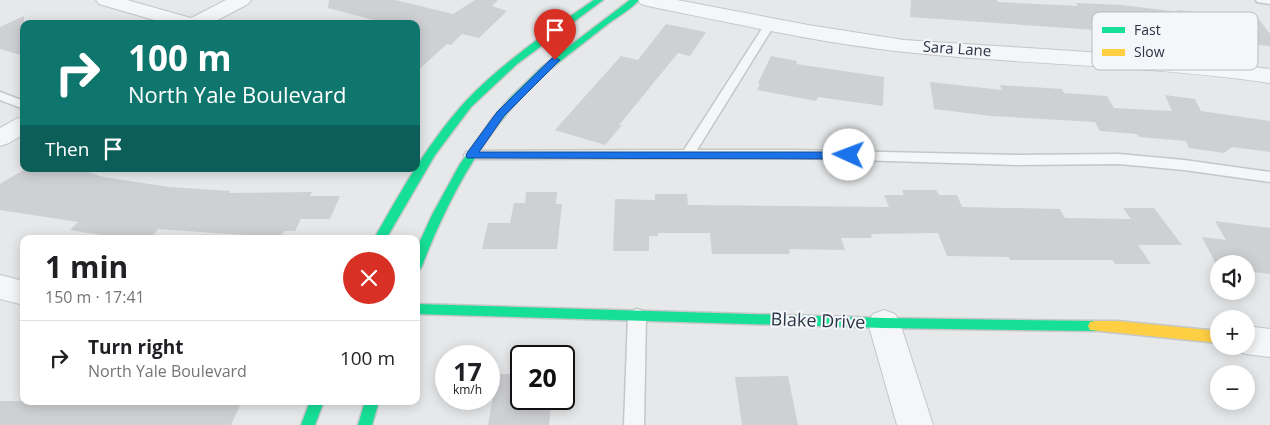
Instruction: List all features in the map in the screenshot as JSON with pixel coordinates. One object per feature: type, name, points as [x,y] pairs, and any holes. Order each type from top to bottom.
[{"type":"street","points":[[106,0],[189,20]]},
{"type":"street","points":[[206,20],[241,0]]},
{"type":"street","points":[[420,169],[468,105],[527,51],[599,0]]},
{"type":"street","points":[[420,254],[426,236],[460,171],[501,114],[555,60],[636,0]]},
{"type":"street","name":"Sara Lane","points":[[648,0],[770,24],[904,46],[1092,59]]},
{"type":"street","name":"Sara Lane","points":[[1224,70],[1270,76]]},
{"type":"street","points":[[0,138],[20,126]]},
{"type":"street","points":[[382,235],[418,172]]},
{"type":"street","points":[[0,287],[20,292]]},
{"type":"street","name":"Blake Drive","points":[[420,309],[884,323],[1117,326],[1210,336]]},
{"type":"street","points":[[884,323],[914,425]]},
{"type":"street","points":[[1255,341],[1270,343]]},
{"type":"street","points":[[308,425],[316,405]]},
{"type":"street","points":[[365,425],[371,405]]},
{"type":"lane","points":[[1262,0],[1270,1]]},
{"type":"lane","points":[[688,154],[770,24]]},
{"type":"lane","points":[[0,96],[20,104]]},
{"type":"lane","points":[[420,153],[431,153]]},
{"type":"lane","points":[[471,155],[793,154],[1017,160],[1120,159],[1184,165],[1270,177]]},
{"type":"lane","points":[[634,425],[637,316]]},
{"type":"building","points":[[329,0],[395,0],[453,14],[475,0],[498,0],[492,6],[507,11],[479,38],[462,34],[451,45],[447,44],[420,68],[420,20],[374,20],[328,8]]},
{"type":"building","points":[[911,0],[997,0],[998,2],[1078,6],[1076,3],[1122,5],[1179,12],[1092,12],[1092,30],[910,17]]},
{"type":"building","points":[[1177,10],[1197,12],[1179,12]]},
{"type":"building","points":[[24,16],[24,20],[20,20],[20,55],[0,49],[0,27]]},
{"type":"building","points":[[1258,18],[1270,34],[1270,46],[1258,45]]},
{"type":"building","points":[[666,24],[706,32],[690,56],[678,53],[605,145],[555,130],[621,56],[638,60]]},
{"type":"building","points":[[771,56],[797,61],[796,64],[884,77],[883,106],[818,97],[816,101],[757,90],[760,84],[758,83]]},
{"type":"building","points":[[930,82],[1002,90],[1000,85],[1062,89],[1064,93],[1107,96],[1114,108],[1172,111],[1165,95],[1195,99],[1201,111],[1270,121],[1270,152],[1232,147],[1224,153],[1189,148],[1186,141],[1100,131],[1095,122],[991,116],[934,109]]},
{"type":"building","points":[[20,172],[87,172],[103,177],[170,187],[230,191],[229,193],[312,192],[310,196],[340,196],[330,219],[301,219],[295,231],[284,231],[282,235],[244,235],[158,229],[153,235],[101,235],[70,230],[78,222],[0,210],[0,184]]},
{"type":"building","points":[[902,190],[936,190],[939,195],[957,195],[962,207],[1060,209],[1065,218],[1131,219],[1123,208],[1154,208],[1182,245],[1138,245],[1151,264],[1115,264],[1113,260],[1010,260],[1009,257],[947,256],[938,233],[871,234],[872,238],[841,238],[845,250],[789,249],[790,254],[712,254],[710,233],[658,233],[658,236],[649,236],[649,251],[613,251],[615,199],[655,200],[655,194],[687,194],[688,205],[889,207],[884,195],[904,195]]},
{"type":"building","points":[[526,192],[557,192],[556,204],[562,204],[557,249],[482,249],[488,223],[510,223],[514,203],[525,203]]},
{"type":"building","points":[[1215,221],[1270,228],[1270,274],[1255,272],[1255,255],[1211,255],[1202,237],[1226,240]]},
{"type":"building","points":[[500,374],[510,374],[510,410],[551,410],[549,425],[488,425],[491,410],[500,410]]},
{"type":"building","points":[[788,376],[798,425],[742,425],[735,377]]},
{"type":"building","points":[[0,401],[20,401],[20,405],[240,405],[231,425],[0,425]]},
{"type":"traffic: fast","points":[[420,171],[455,120],[483,90],[514,62],[599,0]]},
{"type":"traffic: fast","points":[[420,256],[450,190],[479,143],[496,121],[545,69],[635,0]]},
{"type":"traffic: fast","points":[[382,235],[419,172]]},
{"type":"traffic: fast","points":[[420,309],[884,323],[1095,326]]},
{"type":"traffic: fast","points":[[308,425],[316,405]]},
{"type":"traffic: fast","points":[[365,425],[371,405]]},
{"type":"traffic: slow","points":[[1095,326],[1117,326],[1210,336]]},
{"type":"route","points":[[555,60],[501,114],[471,155],[849,155]]}]
